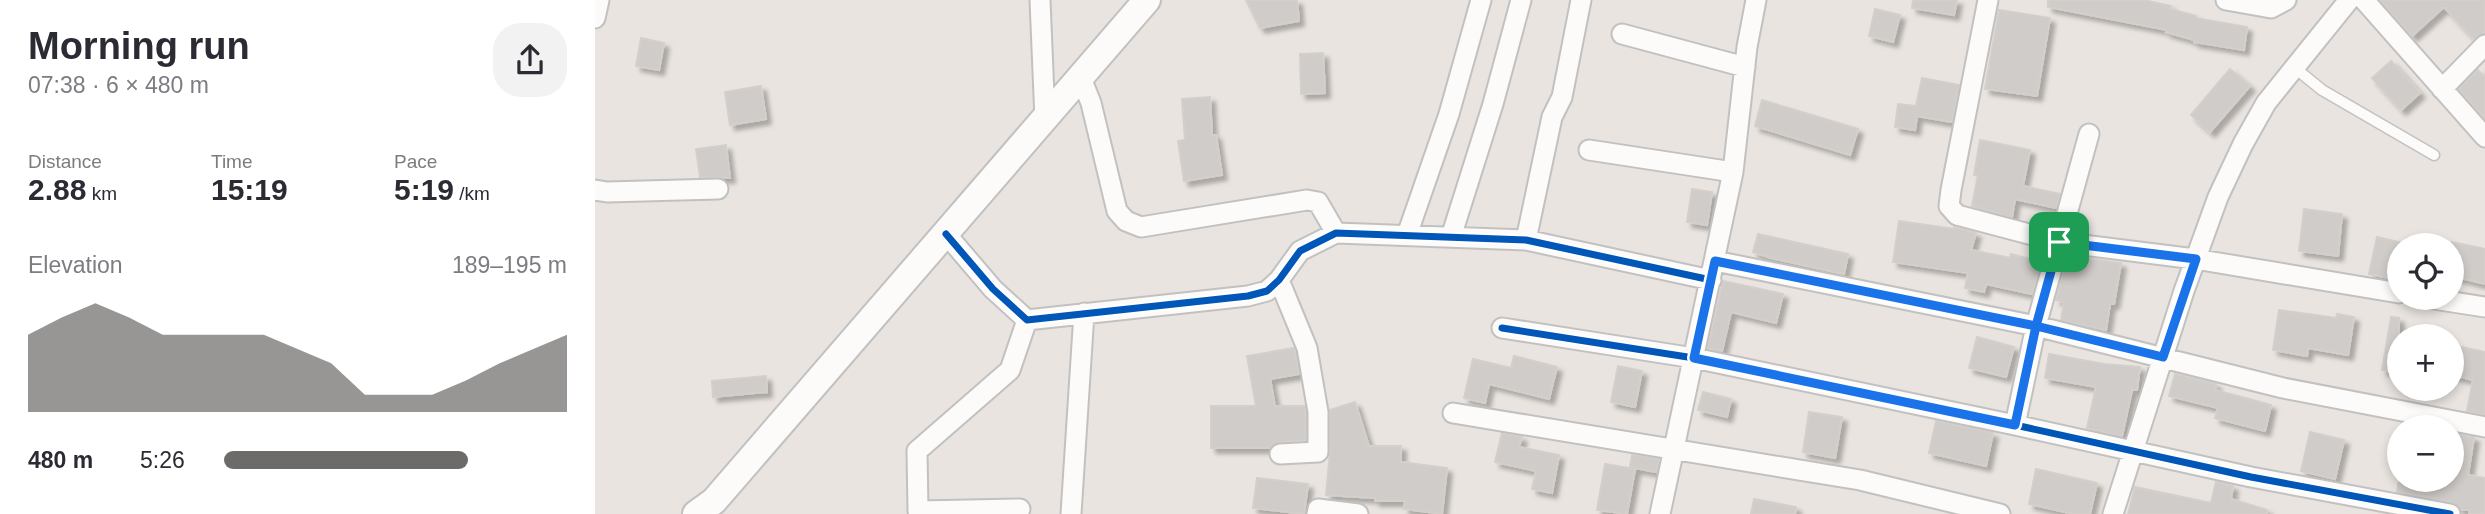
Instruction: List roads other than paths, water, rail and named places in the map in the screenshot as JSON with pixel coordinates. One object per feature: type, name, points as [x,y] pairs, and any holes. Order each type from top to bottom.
[{"type":"street","points":[[595,18],[599,0]]},
{"type":"street","points":[[1040,0],[1045,120]]},
{"type":"street","points":[[696,514],[714,501],[1147,0]]},
{"type":"street","points":[[1407,235],[1448,114],[1481,0]]},
{"type":"street","points":[[1451,237],[1493,104],[1521,0]]},
{"type":"street","points":[[1526,240],[1552,117],[1562,97],[1581,0]]},
{"type":"street","points":[[1660,514],[1733,172],[1756,0]]},
{"type":"street","points":[[1988,0],[1949,206],[1957,215],[2059,242],[2196,259],[2387,291]]},
{"type":"street","points":[[2226,0],[2271,8],[2286,0]]},
{"type":"street","points":[[2113,514],[2218,197],[2266,103],[2349,0]]},
{"type":"street","points":[[2364,0],[2485,137]]},
{"type":"street","points":[[1622,34],[1745,68]]},
{"type":"street","points":[[2442,89],[2485,45]]},
{"type":"street","points":[[1081,78],[1094,114],[1117,212],[1126,221],[1141,227],[1307,200],[1318,202],[1336,233]]},
{"type":"street","points":[[2015,425],[2036,326],[2089,134]]},
{"type":"street","points":[[1589,150],[1733,172]]},
{"type":"street","points":[[595,190],[718,189]]},
{"type":"street","points":[[946,234],[993,289],[1027,320],[1248,296],[1267,291],[1279,280],[1300,251],[1336,233],[1526,240],[1710,280]]},
{"type":"street","points":[[1715,261],[2036,326],[2283,388],[2485,426]]},
{"type":"street","points":[[1279,280],[1307,348],[1318,412],[1318,452],[1280,454]]},
{"type":"street","points":[[2464,304],[2485,307]]},
{"type":"street","points":[[1071,514],[1084,313]]},
{"type":"street","points":[[1020,509],[918,511],[917,451],[1010,370],[1027,320]]},
{"type":"street","points":[[1502,328],[1694,358],[2251,477],[2450,514]]},
{"type":"street","points":[[1453,413],[1860,481],[2000,514]]},
{"type":"street","points":[[1317,514],[1318,509],[1358,514]]},
{"type":"lane","points":[[2295,68],[2322,90],[2434,155]]}]
